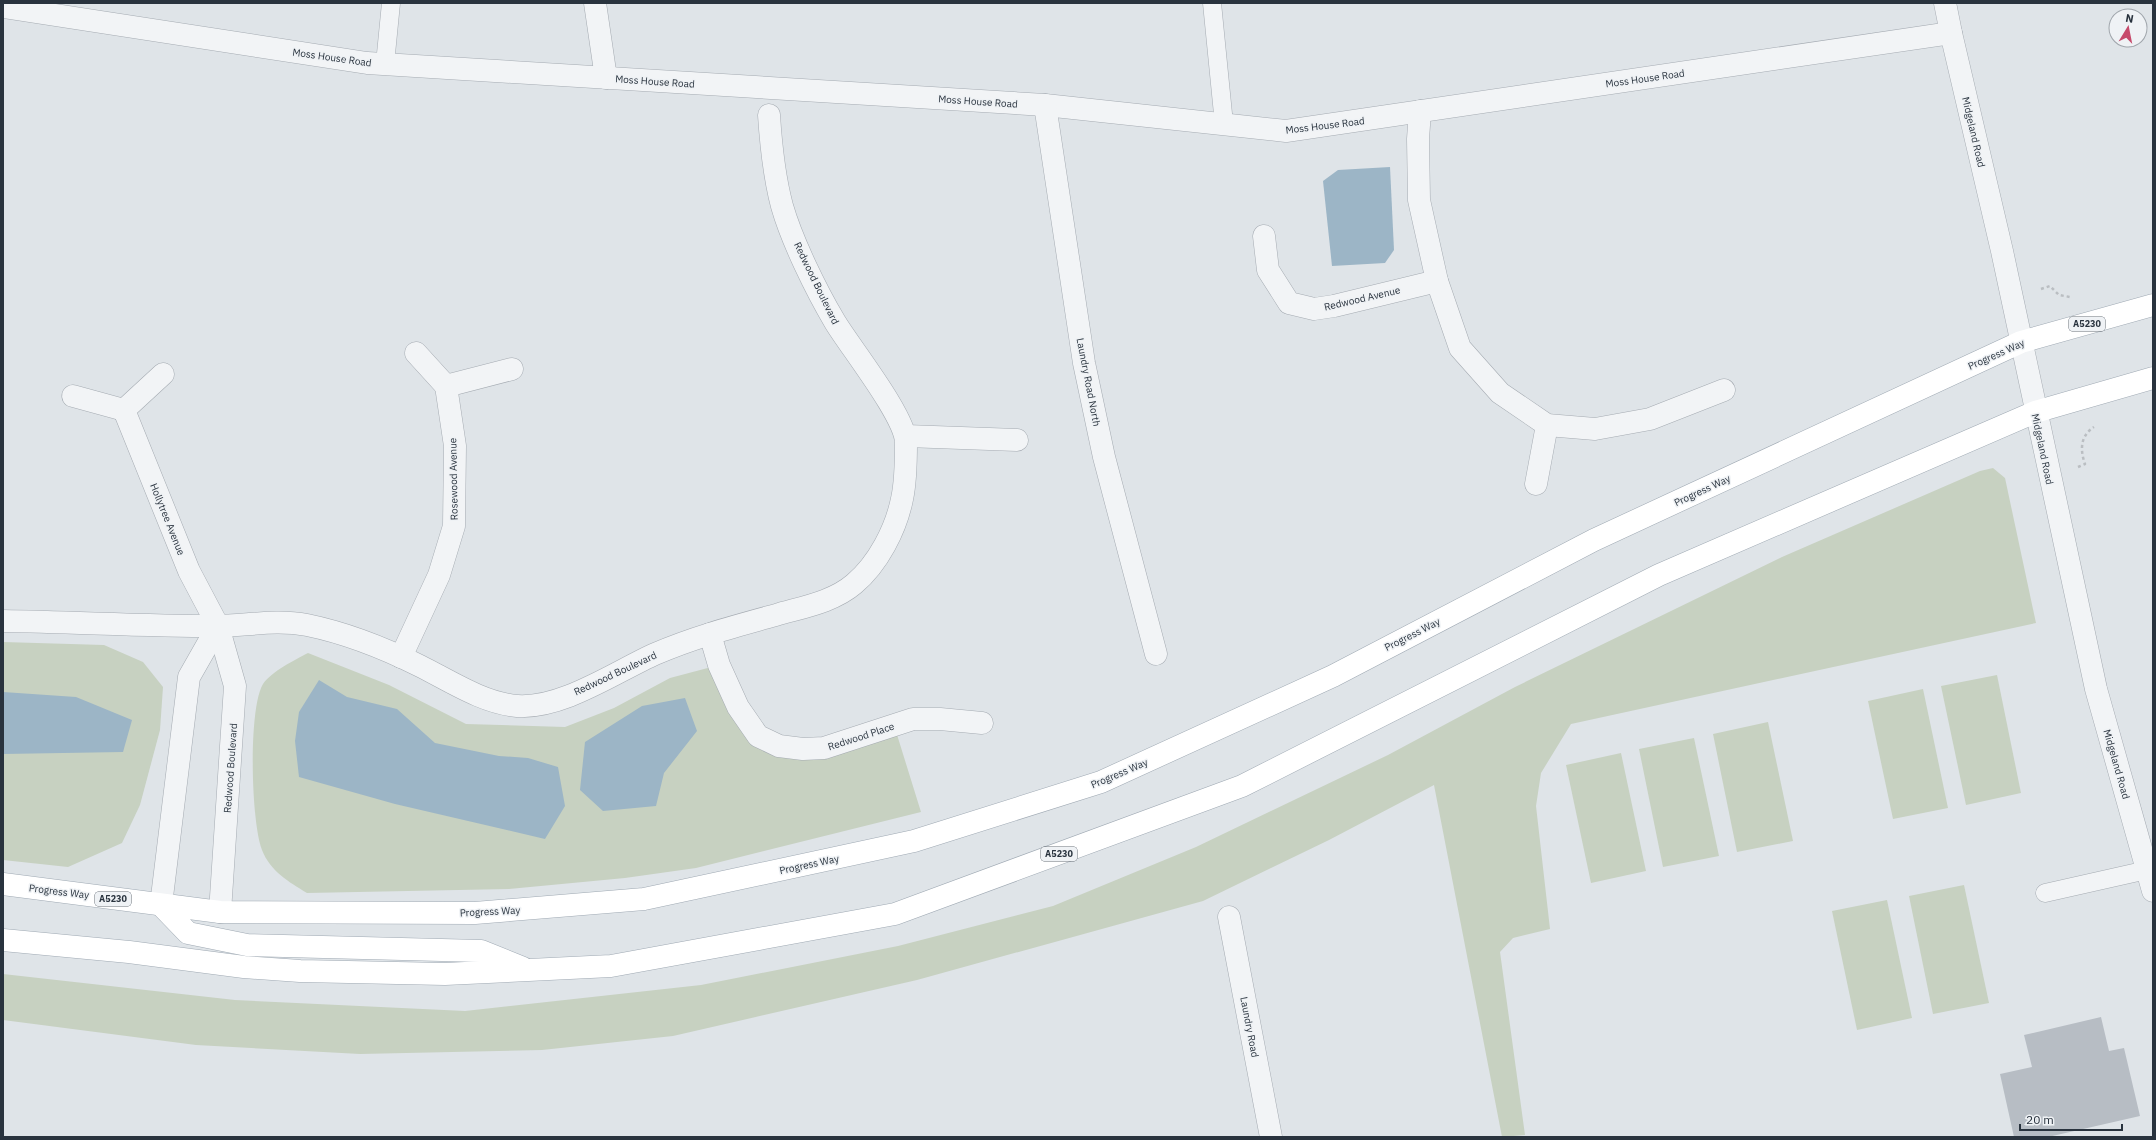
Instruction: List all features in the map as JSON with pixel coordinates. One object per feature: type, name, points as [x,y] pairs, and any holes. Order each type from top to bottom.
[{"type":"main road","name":"Progress Way","points":[[3,884],[220,912],[475,913],[644,900],[914,841],[1101,782],[1333,676],[1594,540],[2021,342],[2153,305]]},
{"type":"main road","name":"A5230","points":[[3,940],[129,952],[244,967],[300,971],[444,974],[611,966],[895,914],[1242,786],[1659,575],[2036,412],[2153,378]]},
{"type":"main road","points":[[161,905],[188,933],[247,945],[482,951],[528,970]]},
{"type":"main road","points":[[129,952],[173,942],[220,912]]},
{"type":"street","points":[[595,3],[606,78]]},
{"type":"street","name":"Midgeland Road","points":[[1945,3],[2021,342],[2096,689],[2153,891]]},
{"type":"street","name":"Moss House Road","points":[[3,7],[355,62],[1045,105],[1286,131],[1951,33]]},
{"type":"street","name":"Laundry Road North","points":[[1045,105],[1084,362],[1104,457],[1156,654]]},
{"type":"street","points":[[1420,112],[1418,139],[1419,200],[1437,281],[1460,348],[1500,393],[1547,424],[1595,429],[1650,419],[1724,390]]},
{"type":"street","name":"Redwood Boulevard","points":[[3,621],[218,626],[274,621],[307,625],[354,638],[401,657],[473,693],[495,702],[519,706],[544,703],[576,692],[657,653],[710,634],[835,597],[856,583],[871,566],[890,534],[903,498],[906,436],[885,397],[835,322],[806,266],[783,208],[772,160],[769,115]]},
{"type":"street","name":"Redwood Avenue","points":[[1264,236],[1268,270],[1289,303],[1314,309],[1334,306],[1437,281]]},
{"type":"street","points":[[416,353],[446,386],[512,369]]},
{"type":"street","points":[[73,396],[124,410],[163,374]]},
{"type":"street","name":"Rosewood Avenue","points":[[401,657],[439,575],[454,526],[455,446],[446,386]]},
{"type":"street","name":"Hollytree Avenue","points":[[124,410],[189,571],[218,626]]},
{"type":"street","points":[[1536,484],[1547,424]]},
{"type":"street","points":[[906,436],[1017,440]]},
{"type":"street","points":[[161,905],[189,677],[218,626]]},
{"type":"street","name":"Redwood Boulevard","points":[[218,626],[235,686],[220,912]]},
{"type":"street","name":"Redwood Place","points":[[710,634],[719,665],[738,707],[758,736],[779,746],[803,749],[824,748],[913,719],[940,718],[982,722]]},
{"type":"street","name":"Laundry Road","points":[[1229,917],[1271,1137]]},
{"type":"lane","points":[[385,64],[391,3]]},
{"type":"lane","points":[[1212,3],[1224,124]]},
{"type":"lane","points":[[2045,893],[2147,870]]},
{"type":"path","points":[[2011,298],[2050,286],[2058,295],[2073,298]]},
{"type":"path","points":[[2049,476],[2085,464],[2080,449],[2087,432],[2097,426]]},
{"type":"green space","points":[[1993,468],[2005,478],[2036,623],[1571,724],[1541,773],[1536,806],[1550,929],[1513,938],[1500,952],[1525,1135],[1502,1137],[1434,785],[1329,840],[1203,901],[917,980],[673,1036],[542,1050],[360,1054],[196,1045],[3,1020],[3,974],[235,1000],[465,1011],[701,985],[898,946],[1053,906],[1196,847],[1388,755],[1515,687],[1782,557],[1980,471]]},
{"type":"green space","points":[[3,642],[104,645],[143,662],[163,687],[160,730],[140,805],[122,843],[68,867],[3,860]]},
{"type":"green space","points":[[308,653],[389,685],[466,724],[565,727],[614,708],[670,678],[719,665],[779,746],[894,725],[921,812],[696,868],[625,878],[509,889],[307,893],[275,870],[265,857],[262,850],[255,816],[253,740],[258,697],[263,684],[278,670]]},
{"type":"green space","points":[[1997,675],[2021,793],[1966,805],[1941,686]]},
{"type":"green space","points":[[1923,689],[1948,808],[1893,819],[1868,701]]},
{"type":"green space","points":[[1768,722],[1793,841],[1737,852],[1713,734]]},
{"type":"green space","points":[[1694,738],[1719,856],[1663,867],[1639,749]]},
{"type":"green space","points":[[1621,753],[1646,871],[1591,883],[1566,765]]},
{"type":"green space","points":[[1964,885],[1989,1003],[1933,1014],[1909,896]]},
{"type":"green space","points":[[1887,900],[1912,1018],[1857,1030],[1832,911]]},
{"type":"water","points":[[1390,167],[1394,250],[1385,263],[1332,266],[1323,181],[1338,170]]},
{"type":"water","points":[[319,680],[347,697],[397,709],[435,743],[499,756],[528,758],[558,767],[565,806],[545,839],[395,804],[299,777],[295,741],[299,712]]},
{"type":"water","points":[[3,692],[76,697],[132,720],[123,752],[3,754]]},
{"type":"water","points":[[685,698],[697,731],[664,773],[656,806],[603,811],[580,790],[585,742],[642,706]]},
{"type":"building","points":[[2101,1017],[2109,1051],[2124,1048],[2140,1116],[2048,1137],[2014,1137],[2000,1074],[2032,1067],[2024,1035]]}]
